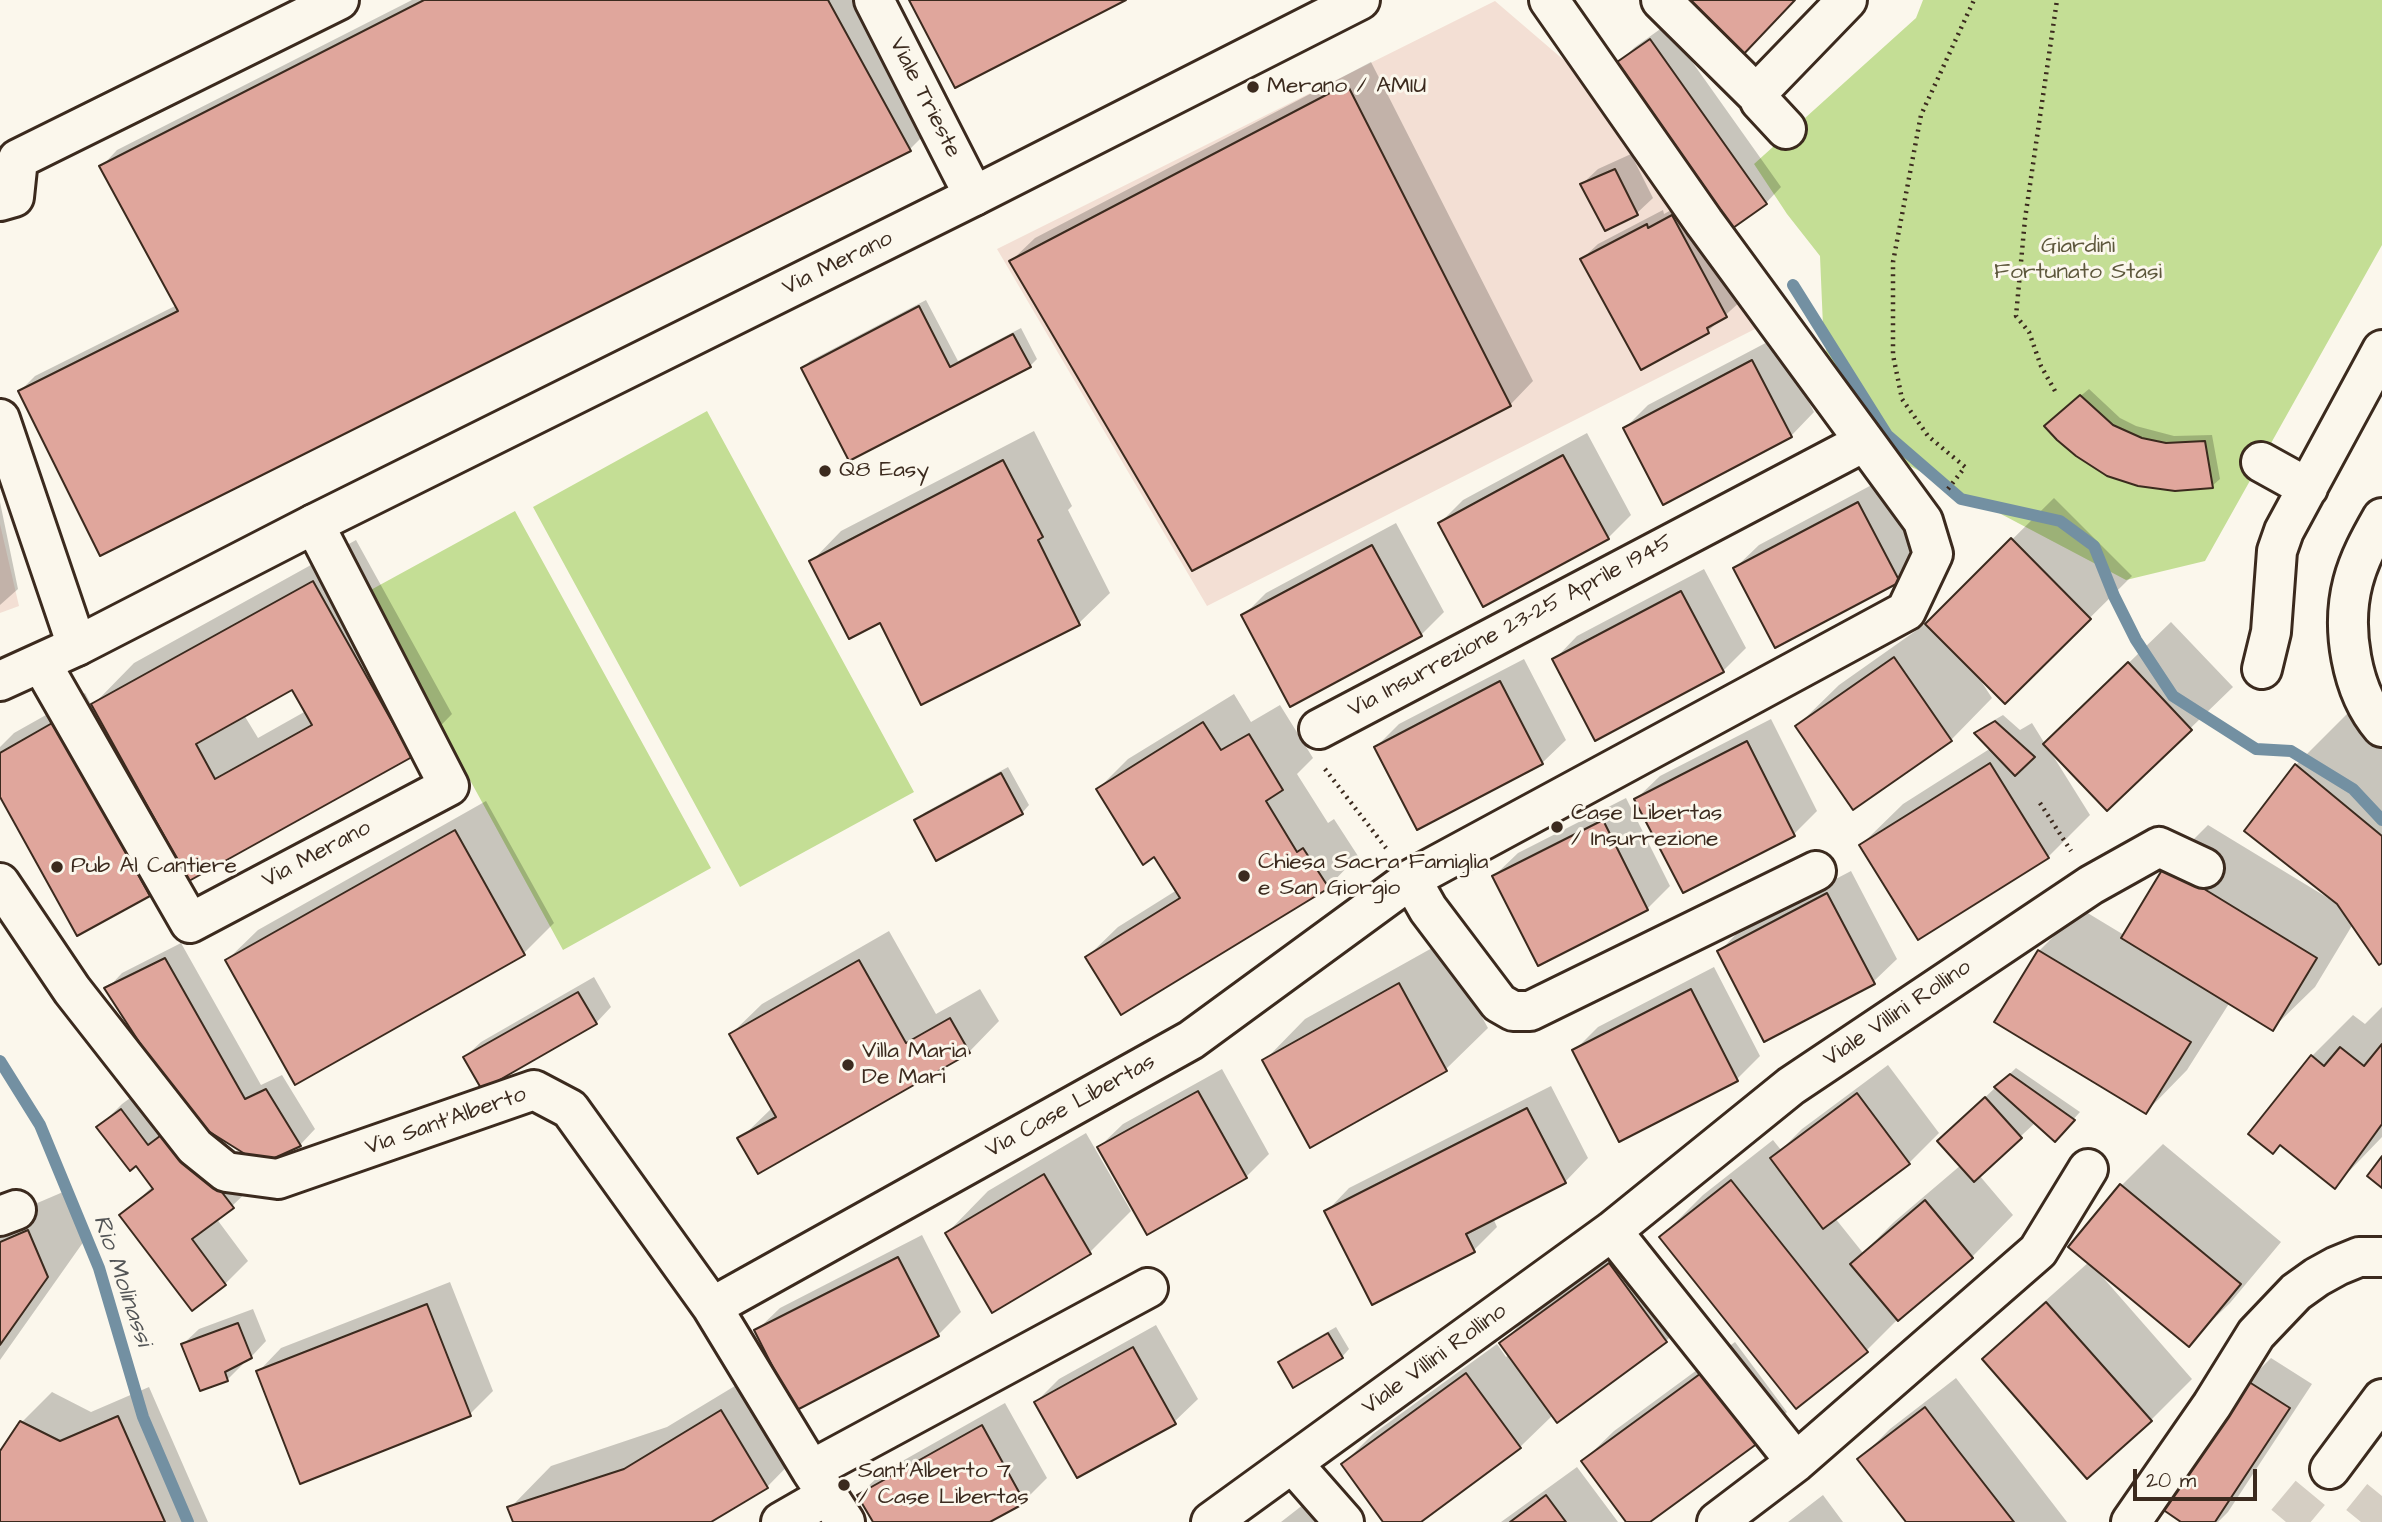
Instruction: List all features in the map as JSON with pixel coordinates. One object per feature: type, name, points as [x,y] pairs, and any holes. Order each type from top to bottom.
[{"type":"main road","points":[[0,201],[14,197],[18,159],[339,0]]},
{"type":"main road","name":"Viale Trieste","points":[[874,0],[974,196]]},
{"type":"main road","name":"Via Merano","points":[[0,681],[77,646],[314,524],[974,196],[1360,0]]},
{"type":"main road","points":[[1549,0],[1704,222],[1923,521],[1933,554],[1906,611],[1411,879],[1428,909],[1499,1003],[1513,1011],[1530,1011],[1816,871]]},
{"type":"main road","points":[[1661,0],[1758,96],[1786,129]]},
{"type":"main road","points":[[1758,96],[1768,81],[1847,0]]},
{"type":"main road","points":[[2262,669],[2271,632],[2277,551],[2284,531],[2382,350]]},
{"type":"main road","points":[[0,419],[77,646]]},
{"type":"main road","name":"Via Insurrezione 23-25 Aprile 1945","points":[[1319,729],[1864,442]]},
{"type":"main road","points":[[2261,462],[2308,488]]},
{"type":"main road","points":[[2382,518],[2362,553],[2352,584],[2349,610],[2349,638],[2354,668],[2362,694],[2382,727]]},
{"type":"main road","name":"Via Merano","points":[[41,663],[190,923],[449,786],[314,524]]},
{"type":"main road","name":"Viale Villini Rollino","points":[[1210,1522],[1612,1231],[1791,1086],[2091,885],[2159,847],[2204,868]]},
{"type":"main road","name":"Via Case Libertas","points":[[712,1307],[1191,1040],[1411,879]]},
{"type":"main road","name":"Via Sant'Alberto","points":[[0,883],[80,1001],[195,1147],[226,1172],[278,1179],[534,1090],[570,1109],[712,1307],[828,1496]]},
{"type":"main road","points":[[1717,1522],[1796,1462],[2038,1251],[2088,1169]]},
{"type":"main road","points":[[1612,1231],[1796,1462]]},
{"type":"main road","points":[[2131,1522],[2212,1405],[2256,1334],[2296,1292],[2316,1277],[2359,1257],[2382,1257]]},
{"type":"main road","points":[[781,1522],[828,1496],[1148,1288]]},
{"type":"main road","points":[[2330,1469],[2382,1399]]},
{"type":"main road","points":[[1293,1464],[1344,1522]]},
{"type":"path","points":[[1923,521],[1965,467],[1928,436],[1902,399],[1893,355],[1893,262],[1921,115],[1973,0]]},
{"type":"path","points":[[2055,391],[2041,366],[2029,332],[2015,316],[2025,219],[2057,0]]},
{"type":"path","points":[[1319,729],[1317,748],[1334,783],[1411,879]]},
{"type":"path","points":[[2040,803],[2091,885]]},
{"type":"shaded area","points":[[1495,1],[1579,73],[1757,328],[1207,606],[997,249]]},
{"type":"shaded area","points":[[0,524],[19,606],[0,613]]},
{"type":"green space","name":"Giardini Fortunato Stasi","points":[[1923,0],[2382,0],[2382,245],[2205,561],[2126,580],[1910,466],[1861,419],[1828,366],[1820,256],[1787,214],[1754,164],[1916,18]]},
{"type":"green space","points":[[707,411],[914,792],[740,887],[533,507]]},
{"type":"green space","points":[[515,511],[711,868],[563,950],[367,592]]},
{"type":"building","points":[[424,0],[828,0],[911,151],[100,556],[18,391],[178,311],[99,166]]},
{"type":"building","points":[[909,0],[1126,0],[955,88]]},
{"type":"building","points":[[1679,0],[1795,0],[1740,58]]},
{"type":"building","points":[[1650,39],[1767,204],[1733,228],[1617,62]]},
{"type":"building","points":[[1347,84],[1511,406],[1192,571],[1009,261]]},
{"type":"building","points":[[1615,169],[1638,215],[1605,231],[1580,184]]},
{"type":"building","points":[[1672,215],[1727,317],[1707,328],[1709,333],[1641,370],[1580,259],[1647,224],[1648,228]]},
{"type":"building","points":[[919,306],[950,367],[1013,334],[1031,367],[849,461],[801,368]]},
{"type":"building","points":[[1752,360],[1792,437],[1663,505],[1623,428]]},
{"type":"building","points":[[2080,395],[2113,425],[2142,438],[2166,443],[2205,441],[2213,488],[2175,491],[2138,486],[2107,476],[2076,456],[2044,426]]},
{"type":"building","points":[[1563,455],[1609,539],[1483,607],[1438,523]]},
{"type":"building","points":[[1003,460],[1043,537],[1038,540],[1080,625],[921,705],[880,623],[849,639],[809,561]]},
{"type":"building","points":[[1858,502],[1900,582],[1775,648],[1733,568]]},
{"type":"building","points":[[2011,538],[2091,619],[2005,704],[1925,624]]},
{"type":"building","points":[[1372,545],[1422,636],[1290,707],[1241,615]]},
{"type":"building","points":[[313,581],[412,757],[189,881],[91,704]],"holes":[[[292,690],[312,725],[215,779],[196,744]]]},
{"type":"building","points":[[1681,591],[1724,672],[1595,741],[1552,659]]},
{"type":"building","points":[[1894,657],[1952,741],[1853,810],[1795,726]]},
{"type":"building","points":[[2128,662],[2192,730],[2107,811],[2043,744]]},
{"type":"building","points":[[1500,681],[1543,764],[1417,830],[1374,747]]},
{"type":"building","points":[[1995,721],[2035,757],[2015,776],[1974,733]]},
{"type":"building","points":[[54,722],[150,896],[77,936],[0,797],[0,753]]},
{"type":"building","name":"Chiesa Sacra Famiglia e San Giorgio","points":[[1203,722],[1221,750],[1249,734],[1283,790],[1266,801],[1297,852],[1303,848],[1329,888],[1121,1015],[1085,957],[1180,898],[1154,857],[1143,865],[1096,789]]},
{"type":"building","points":[[1747,741],[1795,836],[1683,893],[1634,799]]},
{"type":"building","points":[[1990,763],[2049,858],[1918,940],[1859,845]]},
{"type":"building","points":[[2295,764],[2382,836],[2382,963],[2379,965],[2337,904],[2244,831]]},
{"type":"building","points":[[1001,773],[1023,814],[936,861],[914,820]]},
{"type":"building","points":[[1603,820],[1648,910],[1538,966],[1492,876]]},
{"type":"building","points":[[455,830],[525,955],[295,1085],[225,960]]},
{"type":"building","points":[[2165,865],[2317,958],[2273,1031],[2121,938]]},
{"type":"building","points":[[1827,893],[1875,984],[1764,1042],[1717,951]]},
{"type":"building","points":[[2038,950],[2191,1042],[2146,1114],[1994,1022]]},
{"type":"building","points":[[165,958],[245,1099],[266,1089],[301,1146],[261,1164],[189,1119],[104,988]]},
{"type":"building","name":"Villa Maria De Mari","points":[[859,960],[906,1043],[950,1018],[970,1053],[758,1174],[737,1138],[776,1117],[729,1034]]},
{"type":"building","points":[[1399,983],[1447,1071],[1310,1148],[1262,1060]]},
{"type":"building","points":[[1691,989],[1738,1081],[1619,1142],[1572,1050]]},
{"type":"building","points":[[578,992],[597,1024],[482,1090],[463,1057]]},
{"type":"building","points":[[2382,1044],[2382,1124],[2335,1189],[2280,1145],[2273,1154],[2248,1134],[2311,1055],[2324,1066],[2340,1047],[2364,1066]]},
{"type":"building","points":[[2010,1074],[2075,1120],[2055,1142],[1994,1087]]},
{"type":"building","points":[[1198,1091],[1247,1178],[1147,1235],[1097,1147]]},
{"type":"building","points":[[1857,1093],[1910,1164],[1823,1229],[1770,1158]]},
{"type":"building","points":[[1985,1097],[2022,1138],[1974,1182],[1937,1141]]},
{"type":"building","points":[[1527,1108],[1566,1183],[1466,1234],[1475,1252],[1372,1305],[1324,1211]]},
{"type":"building","points":[[121,1109],[148,1145],[172,1127],[234,1208],[192,1239],[226,1285],[192,1311],[119,1215],[153,1189],[136,1166],[130,1171],[96,1127]]},
{"type":"building","points":[[2382,1156],[2382,1188],[2367,1176]]},
{"type":"building","points":[[1044,1174],[1091,1254],[992,1313],[945,1233]]},
{"type":"building","points":[[1731,1180],[1868,1352],[1796,1409],[1659,1237]]},
{"type":"building","points":[[2120,1184],[2241,1284],[2189,1347],[2068,1247]]},
{"type":"building","points":[[1925,1200],[1973,1258],[1898,1321],[1850,1264]]},
{"type":"building","points":[[28,1230],[48,1277],[0,1345],[0,1242]]},
{"type":"building","points":[[898,1257],[939,1336],[795,1411],[754,1330]]},
{"type":"building","points":[[1609,1263],[1667,1342],[1557,1423],[1499,1343]]},
{"type":"building","points":[[2046,1302],[2152,1421],[2087,1479],[1982,1359]]},
{"type":"building","points":[[427,1304],[471,1416],[300,1484],[256,1371]]},
{"type":"building","points":[[238,1323],[252,1358],[225,1372],[228,1381],[200,1391],[181,1344]]},
{"type":"building","points":[[1328,1333],[1343,1358],[1293,1388],[1278,1362]]},
{"type":"building","points":[[1133,1347],[1176,1424],[1077,1478],[1034,1402]]},
{"type":"building","points":[[1704,1371],[1758,1443],[1650,1522],[1626,1522],[1581,1461]]},
{"type":"building","points":[[1466,1373],[1521,1448],[1421,1522],[1383,1522],[1341,1464]]},
{"type":"building","points":[[2246,1380],[2290,1408],[2215,1522],[2181,1522],[2162,1509]]},
{"type":"building","points":[[1925,1407],[2014,1522],[1906,1522],[1857,1459]]},
{"type":"building","points":[[721,1410],[768,1488],[711,1522],[513,1522],[507,1507],[624,1469]]},
{"type":"building","points":[[118,1416],[165,1522],[0,1522],[0,1451],[20,1421],[60,1441]]},
{"type":"building","points":[[982,1425],[1025,1503],[990,1522],[873,1522],[857,1495]]},
{"type":"building","points":[[1546,1495],[1566,1522],[1510,1522]]},
{"type":"waterway","points":[[1793,285],[1887,435],[1961,499],[2060,521],[2094,546],[2114,596],[2136,640],[2173,696],[2256,749],[2291,751],[2353,789],[2382,820]]},
{"type":"waterway","name":"Rio Molinassi","points":[[0,1061],[40,1125],[99,1268],[143,1417],[188,1522]]},
{"type":"tunnel","points":[[2286,1522],[2330,1469]]},
{"type":"tunnel","points":[[2361,1522],[2382,1496]]},
{"type":"place","name":"Merano / AMIU","points":[[1253,87]]},
{"type":"place","name":"Q8 Easy","points":[[825,471]]},
{"type":"place","name":"Case Libertas / Insurrezione","points":[[1557,827]]},
{"type":"place","name":"Pub Al Cantiere","points":[[57,867]]},
{"type":"place","name":"Chiesa Sacra Famiglia e San Giorgio","points":[[1244,876]]},
{"type":"place","name":"Villa Maria De Mari","points":[[848,1065]]},
{"type":"place","name":"Sant'Alberto 7 / Case Libertas","points":[[844,1485]]}]
